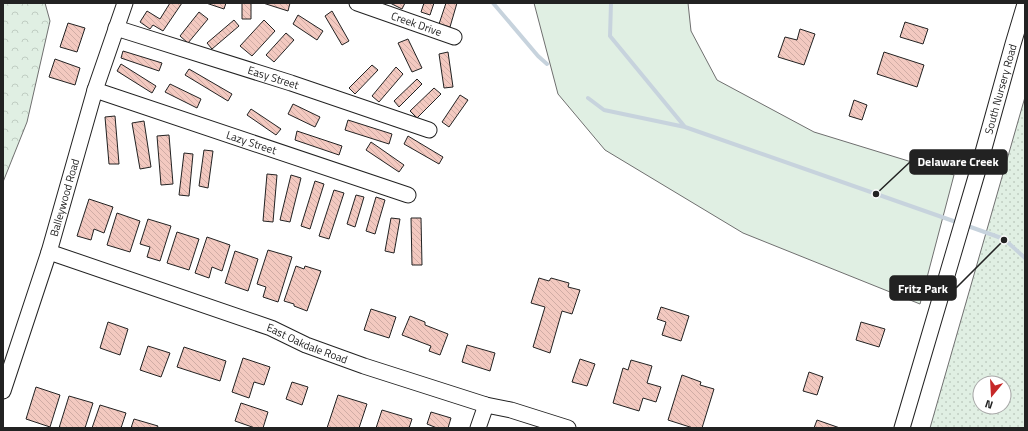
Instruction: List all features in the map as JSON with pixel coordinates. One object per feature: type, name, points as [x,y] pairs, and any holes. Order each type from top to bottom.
[{"type":"street","name":"Balleywood Road","points":[[3,391],[49,252],[95,90],[125,3]]},
{"type":"street","name":"Creek Drive","points":[[357,3],[454,37]]},
{"type":"street","name":"South Nursery Road","points":[[902,428],[1025,4]]},
{"type":"street","name":"Easy Street","points":[[116,28],[291,82],[429,130]]},
{"type":"street","name":"Lazy Street","points":[[95,90],[408,195]]},
{"type":"street","name":"East Oakdale Road","points":[[49,252],[271,328],[306,345],[364,366],[486,405],[511,410],[568,428]]},
{"type":"street","points":[[478,428],[486,405]]},
{"type":"green space","points":[[3,3],[45,3],[50,21],[27,122],[3,182]]},
{"type":"green space","points":[[534,3],[688,3],[691,31],[717,80],[814,132],[954,175],[920,304],[743,233],[605,150],[558,94]]},
{"type":"green space","points":[[1025,97],[1025,428],[930,428]]},
{"type":"building","points":[[170,3],[182,3],[163,31],[153,25],[150,29],[140,22],[147,11],[160,19]]},
{"type":"building","points":[[206,3],[226,3],[224,9]]},
{"type":"building","points":[[242,3],[251,3],[251,19],[242,19]]},
{"type":"building","points":[[263,3],[290,3],[288,11]]},
{"type":"building","points":[[390,3],[405,3],[402,9]]},
{"type":"building","points":[[424,3],[434,3],[430,15],[421,12]]},
{"type":"building","points":[[446,3],[457,3],[450,27],[439,24]]},
{"type":"building","points":[[332,11],[349,41],[342,45],[325,16]]},
{"type":"building","points":[[199,12],[208,19],[188,43],[180,36]]},
{"type":"building","points":[[298,15],[323,31],[317,40],[293,24]]},
{"type":"building","points":[[234,20],[239,26],[212,49],[207,43]]},
{"type":"building","points":[[264,20],[275,31],[252,56],[240,46]]},
{"type":"building","points":[[905,22],[928,29],[923,44],[900,37]]},
{"type":"building","points":[[68,23],[85,28],[77,52],[60,47]]},
{"type":"building","points":[[800,29],[815,34],[804,65],[778,57],[785,37],[797,40]]},
{"type":"building","points":[[286,33],[294,40],[274,62],[266,55]]},
{"type":"building","points":[[408,39],[422,68],[412,72],[398,43]]},
{"type":"building","points":[[123,51],[162,63],[159,71],[121,58]]},
{"type":"building","points":[[448,52],[453,87],[444,88],[439,54]]},
{"type":"building","points":[[884,52],[924,65],[917,87],[877,74]]},
{"type":"building","points":[[55,59],[80,68],[75,85],[49,77]]},
{"type":"building","points":[[121,64],[156,86],[152,93],[117,71]]},
{"type":"building","points":[[372,65],[378,70],[355,94],[349,88]]},
{"type":"building","points":[[396,67],[403,74],[379,102],[372,96]]},
{"type":"building","points":[[189,69],[232,94],[228,101],[185,75]]},
{"type":"building","points":[[417,79],[422,84],[399,107],[394,101]]},
{"type":"building","points":[[170,84],[201,99],[197,108],[165,92]]},
{"type":"building","points":[[434,88],[441,94],[417,118],[410,111]]},
{"type":"building","points":[[460,95],[468,100],[449,127],[442,122]]},
{"type":"building","points":[[854,100],[867,105],[862,120],[849,116]]},
{"type":"building","points":[[293,104],[320,117],[315,127],[288,114]]},
{"type":"building","points":[[251,109],[281,129],[276,135],[247,115]]},
{"type":"building","points":[[115,116],[119,164],[109,164],[105,117]]},
{"type":"building","points":[[348,120],[392,134],[389,144],[345,130]]},
{"type":"building","points":[[144,121],[151,167],[140,169],[132,123]]},
{"type":"building","points":[[297,131],[342,146],[339,155],[295,140]]},
{"type":"building","points":[[169,135],[173,184],[161,185],[157,136]]},
{"type":"building","points":[[408,136],[443,157],[439,164],[404,144]]},
{"type":"building","points":[[371,142],[404,165],[399,172],[366,150]]},
{"type":"building","points":[[204,150],[213,151],[208,188],[199,186]]},
{"type":"building","points":[[184,153],[193,154],[189,196],[179,195]]},
{"type":"building","points":[[267,174],[277,175],[273,222],[263,221]]},
{"type":"building","points":[[291,175],[301,178],[290,222],[280,220]]},
{"type":"building","points":[[315,181],[324,184],[310,229],[301,226]]},
{"type":"building","points":[[334,190],[344,193],[329,239],[319,236]]},
{"type":"building","points":[[356,195],[364,197],[355,227],[347,224]]},
{"type":"building","points":[[376,197],[385,200],[375,234],[366,231]]},
{"type":"building","points":[[89,199],[113,207],[104,233],[94,229],[91,240],[77,236]]},
{"type":"building","points":[[117,213],[140,221],[130,252],[107,245]]},
{"type":"building","points":[[391,218],[400,219],[394,253],[385,251]]},
{"type":"building","points":[[411,218],[421,218],[422,265],[412,265]]},
{"type":"building","points":[[148,219],[171,226],[160,261],[147,257],[150,247],[140,244]]},
{"type":"building","points":[[177,232],[199,239],[189,270],[167,263]]},
{"type":"building","points":[[207,237],[230,245],[222,271],[212,267],[209,278],[195,273]]},
{"type":"building","points":[[268,250],[292,257],[278,302],[263,297],[266,287],[257,284]]},
{"type":"building","points":[[235,251],[258,259],[248,291],[225,283]]},
{"type":"building","points":[[296,266],[304,269],[305,266],[321,271],[307,311],[294,306],[294,304],[284,301]]},
{"type":"building","points":[[539,278],[549,281],[551,278],[569,283],[568,287],[580,290],[572,314],[562,311],[550,353],[533,347],[545,307],[531,303]]},
{"type":"building","points":[[661,307],[689,316],[681,341],[662,335],[666,322],[657,319]]},
{"type":"building","points":[[371,309],[396,317],[389,338],[364,330]]},
{"type":"building","points":[[410,316],[425,322],[425,325],[448,334],[440,355],[429,351],[431,346],[402,335]]},
{"type":"building","points":[[108,322],[128,329],[120,355],[100,348]]},
{"type":"building","points":[[861,322],[885,329],[879,347],[856,340]]},
{"type":"building","points":[[467,345],[495,353],[490,371],[462,362]]},
{"type":"building","points":[[148,346],[170,353],[161,377],[140,370]]},
{"type":"building","points":[[184,347],[226,361],[220,381],[177,367]]},
{"type":"building","points":[[243,358],[270,367],[264,385],[254,382],[249,398],[232,392]]},
{"type":"building","points":[[580,359],[595,364],[587,386],[572,382]]},
{"type":"building","points":[[631,360],[652,366],[647,383],[661,387],[656,402],[643,398],[639,411],[613,403],[623,368],[628,370]]},
{"type":"building","points":[[809,372],[823,377],[817,395],[803,391]]},
{"type":"building","points":[[682,375],[701,382],[700,385],[714,389],[702,428],[693,428],[668,420]]},
{"type":"building","points":[[292,382],[308,387],[302,405],[286,399]]},
{"type":"building","points":[[36,387],[60,395],[50,427],[26,419]]},
{"type":"building","points":[[338,395],[367,404],[359,428],[327,428]]},
{"type":"building","points":[[69,396],[93,403],[85,428],[59,428]]},
{"type":"building","points":[[241,403],[268,412],[263,428],[255,428],[235,421]]},
{"type":"building","points":[[100,405],[126,413],[121,428],[92,428]]},
{"type":"building","points":[[382,410],[412,419],[409,428],[376,428]]},
{"type":"building","points":[[431,412],[451,418],[448,428],[437,428],[427,424]]},
{"type":"building","points":[[134,419],[158,426],[157,428],[131,428]]},
{"type":"building","points":[[817,420],[840,428],[814,428]]},
{"type":"waterway","points":[[493,3],[538,56],[547,64]]},
{"type":"waterway","points":[[611,3],[610,36],[685,127]]},
{"type":"waterway","points":[[588,98],[604,110],[685,127],[959,223]]},
{"type":"waterway","points":[[965,225],[1004,239],[1025,258]]},
{"type":"place","name":"Delaware Creek","points":[[876,194]]},
{"type":"place","name":"Fritz Park","points":[[1004,240]]}]
